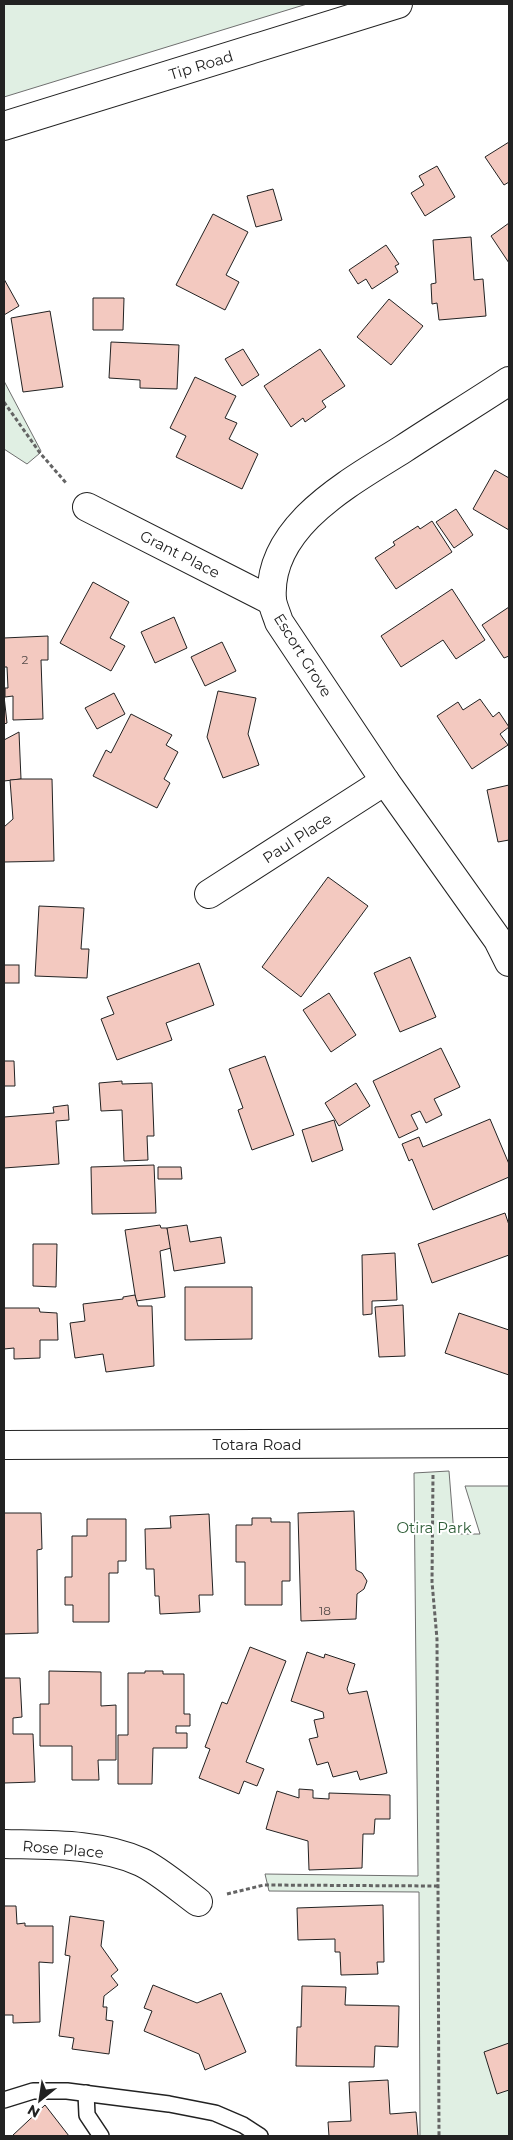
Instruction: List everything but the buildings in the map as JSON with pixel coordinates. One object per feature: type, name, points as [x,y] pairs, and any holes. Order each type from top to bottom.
[{"type":"street","name":"Tip Road","points":[[4,126],[398,4]]},
{"type":"street","name":"Escort Grove","points":[[505,945],[385,781],[279,622],[272,601],[273,575],[286,545],[307,517],[335,492],[509,381]]},
{"type":"street","name":"Grant Place","points":[[87,507],[272,601]]},
{"type":"street","name":"Paul Place","points":[[209,894],[385,781]]},
{"type":"street","name":"Totara Road","points":[[4,1444],[509,1443]]},
{"type":"street","name":"Rose Place","points":[[4,1844],[102,1850],[142,1862],[198,1902]]},
{"type":"lane","points":[[4,2100],[33,2091],[86,2093],[216,2113],[243,2125],[260,2136]]},
{"type":"lane","points":[[86,2093],[87,2115],[102,2136]]},
{"type":"path","points":[[4,402],[40,453],[87,507]]},
{"type":"path","points":[[434,1444],[432,1572],[437,1639],[439,2136]]},
{"type":"path","points":[[198,1902],[264,1885],[438,1886]]},
{"type":"green space","points":[[4,4],[307,4],[4,97]]},
{"type":"green space","points":[[4,381],[41,451],[27,464],[4,449]]},
{"type":"green space","name":"Otira Park","points":[[449,1471],[454,1534],[480,1534],[465,1486],[509,1486],[509,2136],[420,2136],[419,1892],[269,1891],[265,1874],[418,1876],[414,1473]]}]
